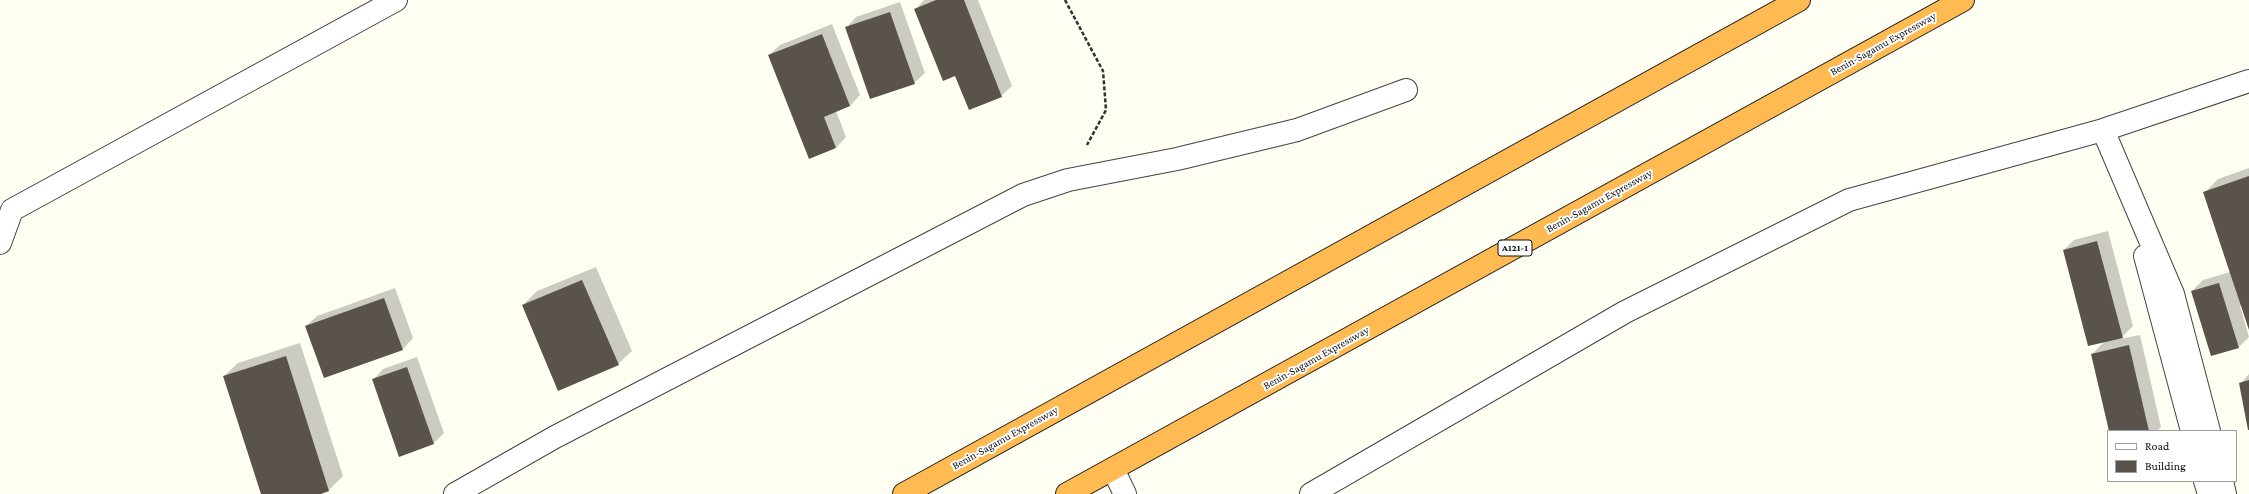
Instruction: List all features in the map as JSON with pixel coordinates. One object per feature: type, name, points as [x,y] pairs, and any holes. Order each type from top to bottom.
[{"type":"highway","name":"Benin-Sagamu Expressway","points":[[904,494],[1799,0]]},
{"type":"highway","name":"Benin-Sagamu Expressway","points":[[1067,494],[1963,0]]},
{"type":"street","points":[[0,243],[12,210],[396,0]]},
{"type":"street","points":[[1312,494],[1625,312],[1849,200],[2103,130],[2249,81]]},
{"type":"street","points":[[455,494],[555,437],[1023,195],[1068,180],[1177,159],[1297,130],[1406,90]]},
{"type":"street","points":[[2103,130],[2142,247],[2192,430]]},
{"type":"street","points":[[2103,130],[2173,294],[2209,430]]},
{"type":"street","points":[[1113,469],[1125,494]]},
{"type":"street","points":[[2205,482],[2209,494]]},
{"type":"street","points":[[2222,482],[2225,494]]},
{"type":"path","points":[[1066,0],[1103,72],[1106,110],[1068,180]]},
{"type":"building","points":[[936,0],[964,0],[1002,97],[969,110],[955,76],[943,81],[914,9]]},
{"type":"building","points":[[890,12],[915,84],[870,99],[845,27]]},
{"type":"building","points":[[822,34],[850,106],[824,117],[836,148],[809,159],[768,55]]},
{"type":"building","points":[[2249,176],[2249,330],[2203,192]]},
{"type":"building","points":[[2097,241],[2123,338],[2088,346],[2063,250]]},
{"type":"building","points":[[582,280],[619,365],[558,391],[522,305]]},
{"type":"building","points":[[2219,283],[2239,348],[2211,356],[2191,291]]},
{"type":"building","points":[[384,298],[403,350],[324,378],[305,326]]},
{"type":"building","points":[[2129,345],[2149,430],[2109,430],[2091,354]]},
{"type":"building","points":[[286,356],[329,491],[321,494],[261,494],[223,376]]},
{"type":"building","points":[[407,367],[434,444],[399,457],[372,379]]},
{"type":"building","points":[[2249,380],[2249,430],[2248,430],[2239,383]]}]
